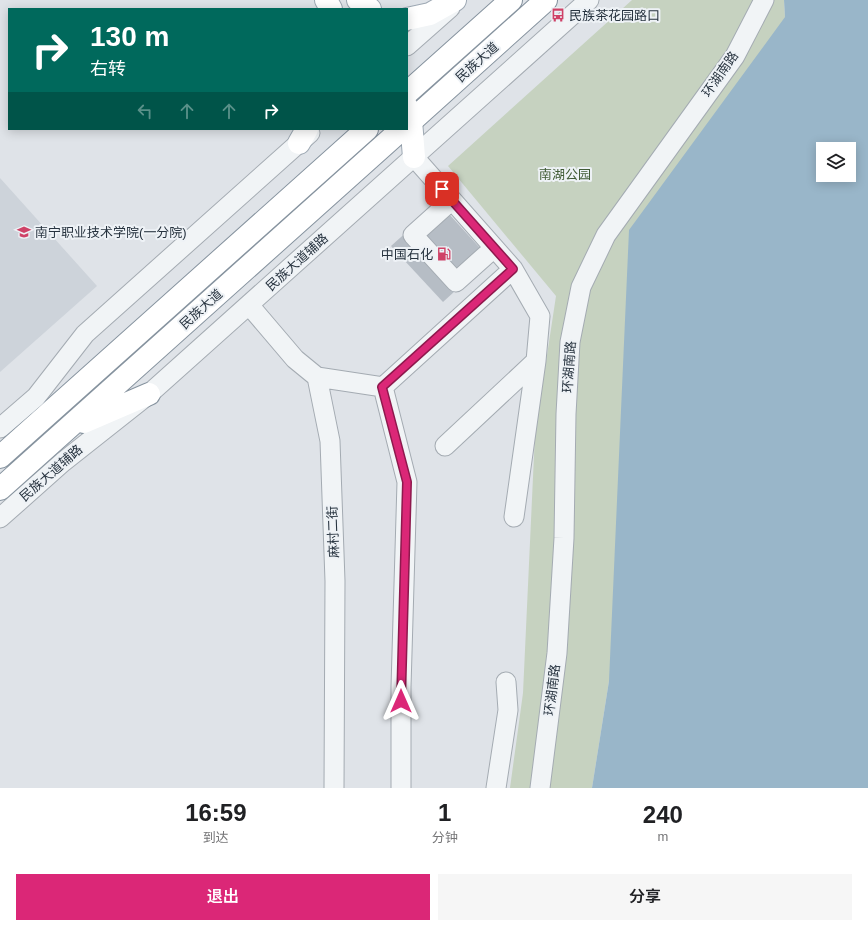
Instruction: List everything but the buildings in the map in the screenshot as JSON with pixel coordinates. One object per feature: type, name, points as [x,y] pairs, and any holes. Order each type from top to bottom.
[{"type":"main road","points":[[358,0],[369,8]]},
{"type":"main road","points":[[408,19],[430,14],[457,0]]},
{"type":"main road","name":"民族大道","points":[[408,92],[511,0]]},
{"type":"main road","name":"民族大道","points":[[408,120],[546,0]]},
{"type":"main road","name":"民族大道","points":[[0,457],[366,130]]},
{"type":"main road","name":"民族大道","points":[[0,489],[396,130]]},
{"type":"main road","points":[[405,130],[414,157]]},
{"type":"main road","points":[[66,430],[149,394]]},
{"type":"street","points":[[408,45],[457,0]]},
{"type":"street","name":"民族大道辅路","points":[[0,518],[63,462],[149,394],[589,0]]},
{"type":"street","name":"环湖南路","points":[[540,788],[557,653],[564,538],[566,414],[570,342],[581,287],[606,235],[735,56],[764,0]]},
{"type":"street","points":[[0,428],[36,397],[85,334],[307,134]]},
{"type":"street","points":[[414,157],[513,269],[540,316],[536,361],[514,517]]},
{"type":"street","points":[[452,200],[413,235],[456,282],[494,248]]},
{"type":"street","points":[[382,387],[513,269]]},
{"type":"street","points":[[249,305],[295,359],[317,377],[382,387]]},
{"type":"street","points":[[445,446],[536,361]]},
{"type":"street","name":"麻村二街","points":[[317,377],[330,441],[335,581],[334,788]]},
{"type":"street","points":[[382,387],[407,482],[400,687],[401,788]]},
{"type":"street","points":[[496,788],[508,710],[506,682]]},
{"type":"shaded area","name":"南宁职业技术学院(一分院)","points":[[0,178],[97,286],[0,372]]},
{"type":"green space","name":"南湖公园","points":[[632,0],[784,0],[785,17],[609,681],[592,788],[510,788],[523,693],[535,434],[556,296],[448,166]]},
{"type":"water","points":[[784,0],[868,0],[868,788],[592,788],[609,681],[629,230],[785,17]]},
{"type":"place","name":"民族茶花园路口","points":[[558,15]]},
{"type":"place","name":"南宁职业技术学院(一分院)","points":[[24,232]]},
{"type":"place","name":"中国石化","points":[[444,254]]},
{"type":"route","points":[[401,701],[400,687],[407,482],[382,387],[513,269],[442,189]]}]
